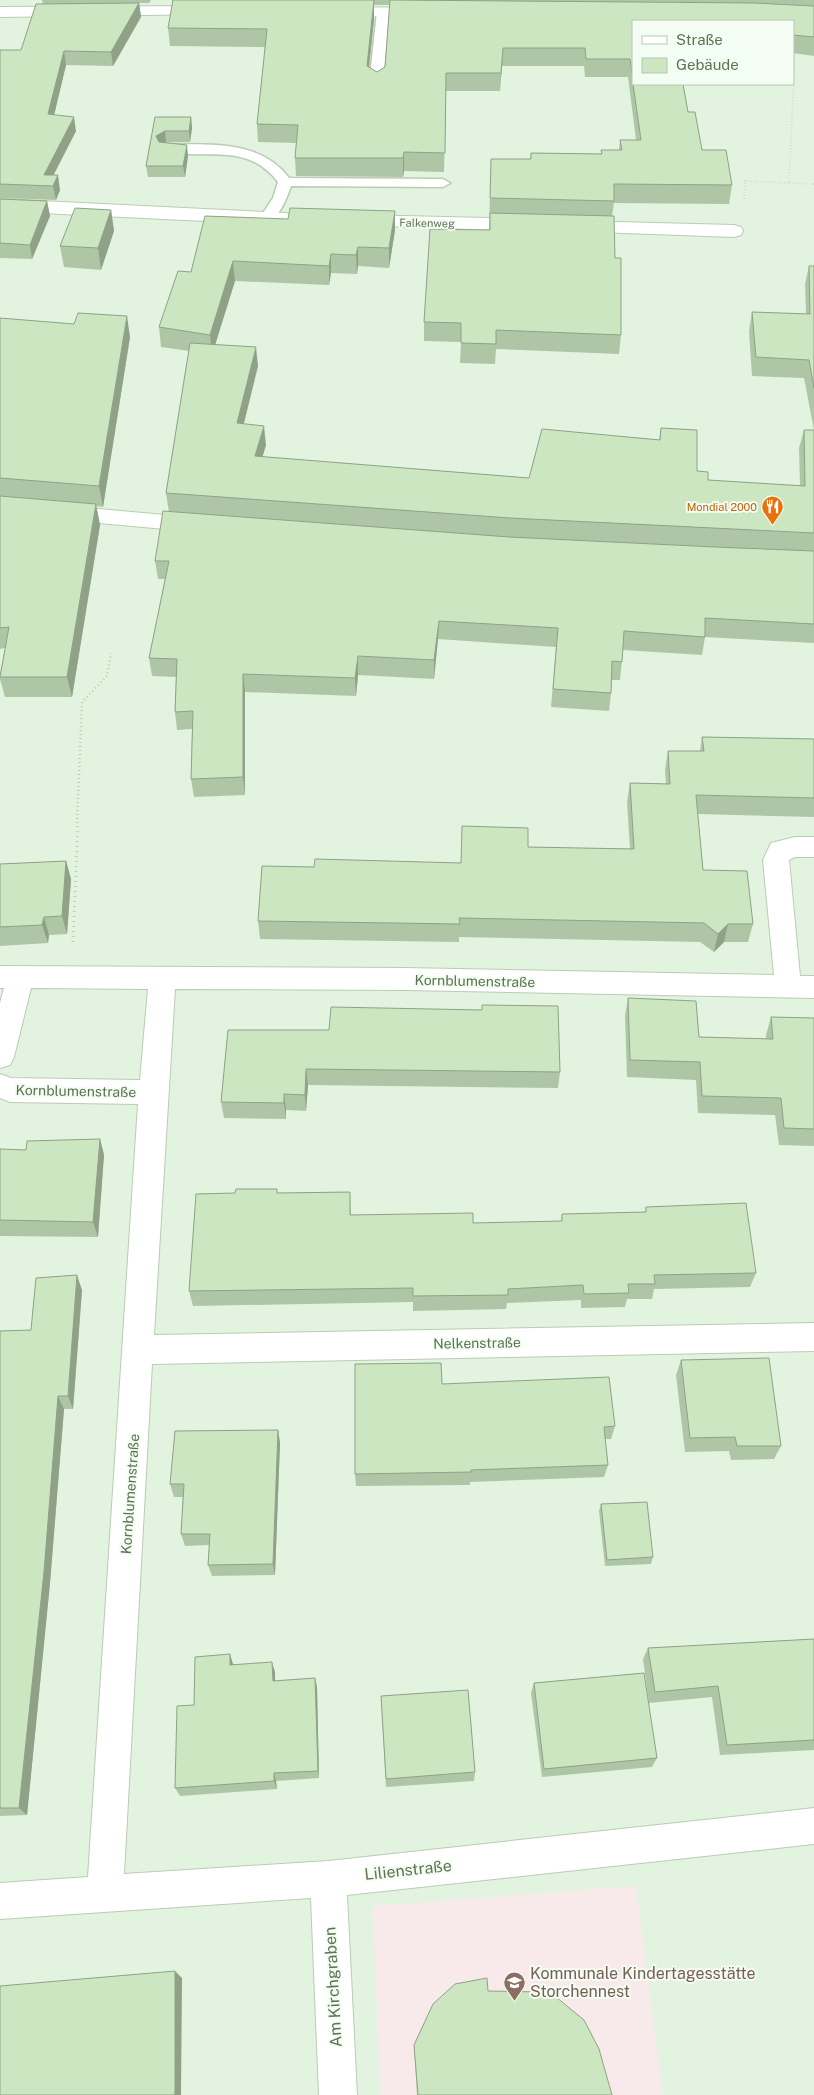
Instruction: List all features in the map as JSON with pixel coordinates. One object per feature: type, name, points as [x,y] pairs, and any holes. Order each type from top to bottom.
[{"type":"street","points":[[6,13],[228,11]]},
{"type":"street","points":[[325,12],[446,13]]},
{"type":"street","points":[[0,205],[306,220]]},
{"type":"street","name":"Falkenweg","points":[[346,221],[734,231]]},
{"type":"street","points":[[0,507],[215,526]]},
{"type":"street","points":[[788,987],[776,860],[780,850],[814,847]]},
{"type":"street","name":"Kornblumenstraße","points":[[0,1057],[10,977],[405,979],[814,987]]},
{"type":"street","name":"Kornblumenstraße","points":[[105,1895],[153,1092],[162,979]]},
{"type":"street","name":"Kornblumenstraße","points":[[0,1086],[10,1090],[153,1092]]},
{"type":"street","name":"Nelkenstraße","points":[[139,1350],[814,1336]]},
{"type":"street","name":"Lilienstraße","points":[[0,1901],[328,1879],[814,1826]]},
{"type":"street","name":"Am Kirchgraben","points":[[328,1879],[338,2095]]},
{"type":"lane","points":[[376,85],[383,12]]},
{"type":"lane","points":[[166,148],[235,151],[262,159],[279,170],[285,182],[280,198],[266,219]]},
{"type":"lane","points":[[285,182],[443,183]]},
{"type":"path","points":[[794,70],[795,48]]},
{"type":"path","points":[[789,183],[793,85]]},
{"type":"path","points":[[734,231],[744,212],[745,181],[814,184]]},
{"type":"path","points":[[70,978],[82,702],[107,676],[111,653]]},
{"type":"shaded area","points":[[0,0],[814,0],[814,2095],[0,2095]]},
{"type":"shaded area","name":"Kommunale Kindertagesstätte Storchennest","points":[[636,1886],[663,2095],[381,2095],[372,1906]]},
{"type":"building","points":[[173,0],[374,0],[367,66],[377,72],[385,67],[390,0],[754,3],[814,6],[814,37],[794,35],[794,20],[632,20],[632,72],[630,59],[586,59],[585,48],[503,48],[501,73],[446,73],[445,153],[404,152],[403,158],[295,158],[298,125],[257,124],[267,29],[168,28]]},
{"type":"building","points":[[139,3],[111,52],[64,51],[48,114],[74,117],[44,175],[58,175],[53,186],[0,184],[0,50],[21,50],[36,4]]},
{"type":"building","points":[[633,85],[683,85],[688,112],[695,112],[702,150],[726,150],[732,185],[614,184],[614,201],[490,198],[491,159],[531,159],[531,153],[602,154],[601,150],[622,150],[620,140],[641,140]]},
{"type":"building","points":[[155,117],[191,117],[189,131],[165,131],[156,136],[159,142],[187,145],[183,166],[146,166]]},
{"type":"building","points":[[0,199],[47,201],[30,245],[0,243]]},
{"type":"building","points":[[75,208],[111,210],[98,248],[60,246]]},
{"type":"building","points":[[290,208],[395,211],[389,248],[358,247],[356,255],[331,254],[329,266],[233,261],[210,335],[159,327],[178,271],[191,272],[205,216],[288,219]]},
{"type":"building","points":[[490,213],[614,216],[615,258],[621,258],[621,335],[496,330],[496,344],[461,343],[461,323],[424,322],[430,229],[490,230]]},
{"type":"building","points":[[809,266],[814,266],[814,388],[809,360],[756,357],[752,312],[810,314]]},
{"type":"building","points":[[78,313],[127,316],[99,486],[0,478],[0,318],[74,324]]},
{"type":"building","points":[[190,343],[256,347],[237,423],[264,426],[255,456],[529,478],[542,429],[660,440],[661,428],[697,430],[697,471],[708,472],[708,480],[805,486],[804,430],[814,430],[814,533],[510,518],[166,493]]},
{"type":"building","points":[[0,496],[96,504],[67,677],[0,677],[9,627],[0,628]]},
{"type":"building","points":[[163,511],[509,537],[814,551],[814,624],[705,618],[705,637],[624,631],[622,662],[612,661],[611,693],[553,689],[558,628],[439,621],[434,660],[358,656],[355,678],[243,674],[243,777],[191,779],[193,711],[175,712],[177,659],[149,658],[169,561],[155,561]]},
{"type":"building","points":[[702,737],[814,739],[814,798],[696,795],[703,870],[747,871],[753,924],[728,924],[718,934],[704,923],[459,918],[460,924],[258,921],[262,866],[314,867],[315,859],[461,863],[462,826],[528,828],[528,847],[634,849],[630,783],[670,784],[668,751],[704,751]]},
{"type":"building","points":[[66,861],[62,916],[44,917],[42,925],[0,927],[0,864]]},
{"type":"building","points":[[628,998],[696,1001],[699,1037],[773,1039],[771,1017],[814,1018],[814,1129],[784,1128],[781,1098],[702,1096],[700,1062],[630,1060]]},
{"type":"building","points":[[482,1005],[558,1006],[560,1072],[306,1069],[305,1095],[284,1094],[284,1103],[221,1102],[228,1030],[329,1030],[331,1007],[482,1010]]},
{"type":"building","points":[[100,1139],[93,1222],[0,1220],[0,1149],[26,1150],[27,1141]]},
{"type":"building","points":[[236,1189],[277,1189],[277,1193],[350,1192],[350,1215],[473,1213],[473,1223],[562,1221],[562,1214],[646,1212],[646,1207],[746,1203],[756,1273],[654,1275],[655,1284],[628,1284],[629,1293],[584,1294],[583,1285],[508,1289],[508,1295],[413,1296],[413,1288],[189,1291],[196,1194],[235,1193]]},
{"type":"building","points":[[77,1275],[68,1396],[58,1396],[44,1572],[19,1808],[0,1808],[0,1331],[31,1330],[36,1278]]},
{"type":"building","points":[[769,1358],[781,1446],[737,1446],[735,1437],[690,1438],[681,1360]]},
{"type":"building","points":[[441,1363],[442,1384],[609,1377],[615,1426],[604,1427],[608,1465],[471,1470],[471,1472],[355,1474],[355,1364]]},
{"type":"building","points":[[278,1430],[273,1564],[208,1565],[210,1534],[181,1534],[184,1484],[170,1484],[175,1431]]},
{"type":"building","points":[[647,1502],[653,1557],[607,1560],[601,1504]]},
{"type":"building","points":[[814,1639],[814,1740],[727,1745],[718,1686],[655,1692],[648,1648]]},
{"type":"building","points":[[230,1654],[230,1665],[272,1662],[273,1681],[315,1678],[318,1771],[274,1773],[274,1781],[175,1788],[177,1706],[194,1705],[195,1657]]},
{"type":"building","points":[[644,1673],[657,1758],[544,1769],[534,1683]]},
{"type":"building","points":[[468,1690],[475,1772],[386,1779],[381,1696]]},
{"type":"building","points":[[175,1971],[175,2095],[0,2095],[0,1986]]},
{"type":"building","points":[[487,1978],[488,1991],[541,1992],[556,1997],[584,2020],[599,2049],[612,2095],[418,2095],[414,2045],[433,2004],[455,1984]]},
{"type":"place","name":"Mondial 2000","points":[[773,526]]},
{"type":"place","name":"Kommunale Kindertagesstätte Storchennest","points":[[514,2001]]}]
